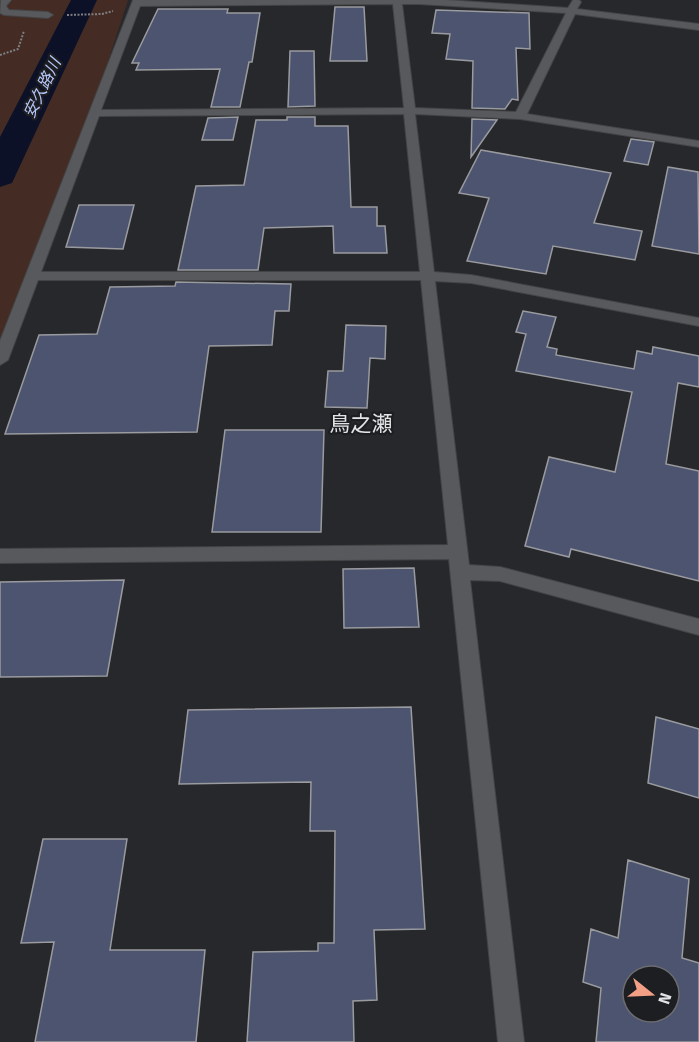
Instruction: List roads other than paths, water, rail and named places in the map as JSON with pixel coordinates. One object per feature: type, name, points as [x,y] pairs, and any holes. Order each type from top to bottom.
[{"type":"street","points":[[6,0],[1,10],[30,15],[48,15]]},
{"type":"street","points":[[520,116],[577,0]]},
{"type":"street","points":[[397,1],[429,276],[456,552],[511,1042]]},
{"type":"street","points":[[0,360],[137,2],[397,1],[572,11],[699,27]]},
{"type":"street","points":[[96,113],[411,112],[520,116],[699,144]]},
{"type":"street","points":[[32,276],[429,276],[471,279],[699,322]]},
{"type":"street","points":[[0,556],[456,552]]},
{"type":"street","points":[[459,572],[500,574],[699,627]]},
{"type":"waterway","name":"安久路川","points":[[0,176],[12,146],[84,0]]},
{"type":"district","name":"鳥之瀬","points":[[361,424]]}]
